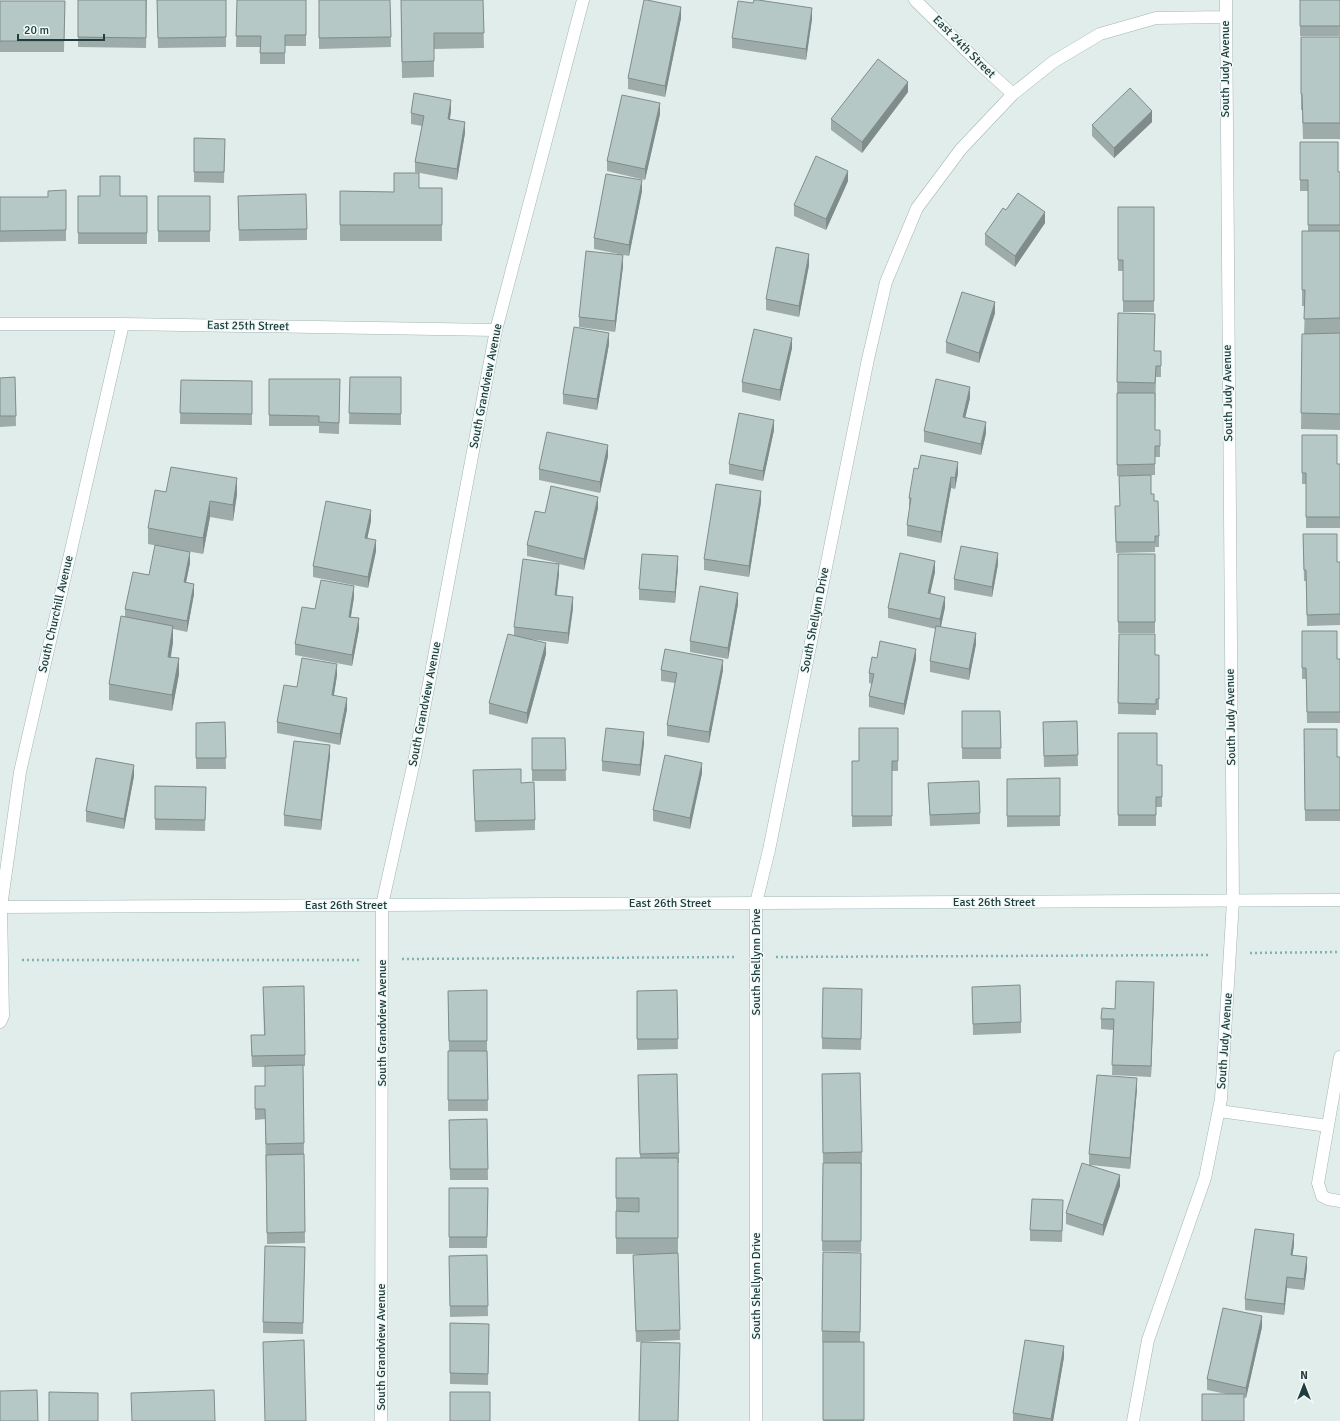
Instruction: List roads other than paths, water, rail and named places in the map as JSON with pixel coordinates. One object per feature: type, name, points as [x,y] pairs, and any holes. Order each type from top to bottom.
[{"type":"street","name":"South Grandview Avenue","points":[[381,1421],[382,905],[415,757],[496,330],[583,0]]},
{"type":"street","name":"East 24th Street","points":[[915,0],[981,65],[1013,94]]},
{"type":"street","name":"South Judy Avenue","points":[[1133,1421],[1148,1340],[1205,1178],[1221,1099],[1233,901],[1226,0]]},
{"type":"street","name":"South Shellynn Drive","points":[[756,1421],[756,903],[769,850],[868,358],[886,282],[917,208],[960,149],[1013,94],[1053,62],[1100,34],[1156,18],[1225,17]]},
{"type":"street","name":"East 25th Street","points":[[0,324],[123,324],[496,330]]},
{"type":"street","name":"South Churchill Avenue","points":[[0,1022],[3,1016],[0,907],[20,772],[123,324]]},
{"type":"street","name":"East 26th Street","points":[[0,907],[1340,900]]},
{"type":"street","points":[[1340,1057],[1318,1184],[1322,1196],[1328,1199],[1340,1201]]},
{"type":"street","points":[[1219,1111],[1328,1126]]}]
